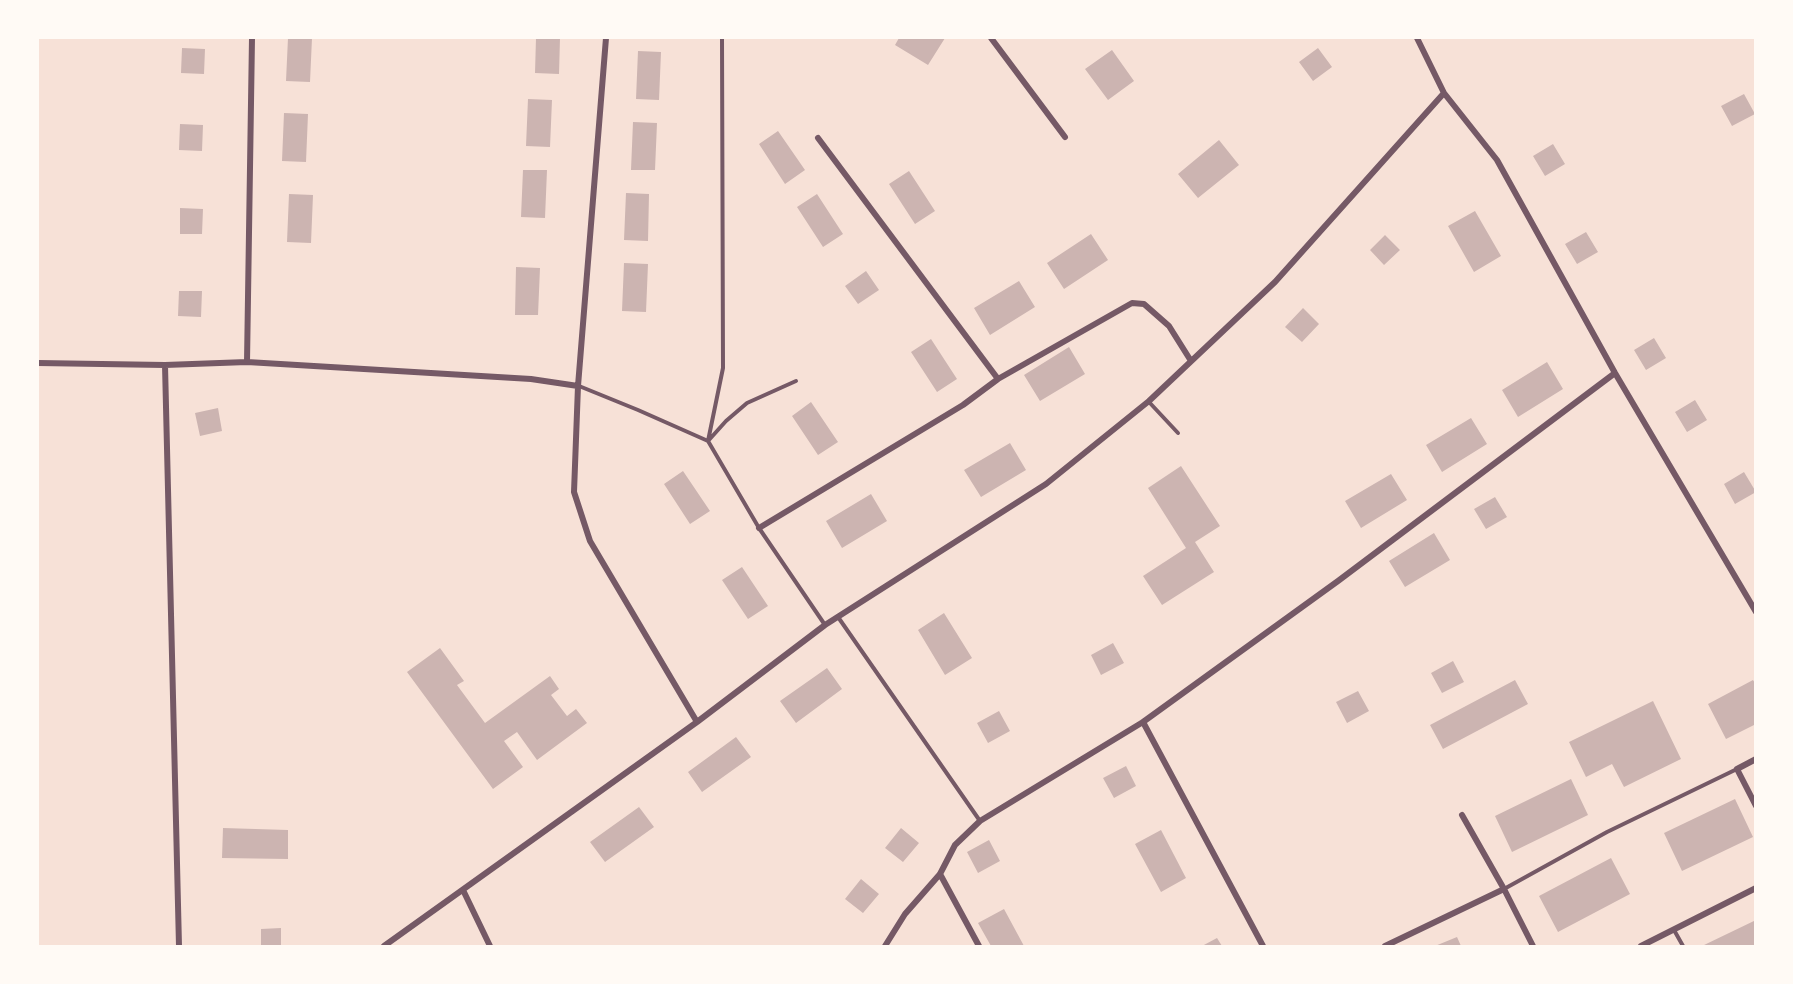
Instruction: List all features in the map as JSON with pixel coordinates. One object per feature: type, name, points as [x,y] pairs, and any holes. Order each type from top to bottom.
[{"type":"street","points":[[248,362],[252,38]]},
{"type":"street","points":[[606,38],[578,386],[574,492],[590,541],[697,722]]},
{"type":"street","points":[[991,38],[1065,137]]},
{"type":"street","points":[[1417,38],[1444,93],[1497,160],[1616,373],[1755,612]]},
{"type":"street","points":[[384,946],[697,722],[825,625],[1046,484],[1149,401],[1275,282],[1444,93]]},
{"type":"street","points":[[818,138],[998,379]]},
{"type":"street","points":[[759,528],[963,405],[998,379],[1132,303],[1138,302],[1154,311],[1169,326],[1191,361]]},
{"type":"street","points":[[38,363],[165,365],[248,362],[531,379],[578,386]]},
{"type":"street","points":[[165,365],[178,946]]},
{"type":"street","points":[[885,946],[905,914],[940,874],[955,845],[980,821],[1143,722],[1347,574],[1616,373]]},
{"type":"street","points":[[1143,722],[1263,946]]},
{"type":"street","points":[[1755,759],[1737,769],[1755,806]]},
{"type":"street","points":[[1462,815],[1533,946]]},
{"type":"street","points":[[940,874],[979,946]]},
{"type":"street","points":[[1641,946],[1755,888]]},
{"type":"street","points":[[1385,946],[1504,889]]},
{"type":"street","points":[[463,890],[490,946]]},
{"type":"lane","points":[[708,441],[723,368],[722,38]]},
{"type":"lane","points":[[708,441],[747,403],[796,381]]},
{"type":"lane","points":[[578,386],[708,441],[759,528],[825,625]]},
{"type":"lane","points":[[1149,401],[1178,433]]},
{"type":"lane","points":[[838,617],[980,821]]},
{"type":"lane","points":[[1504,889],[1607,832],[1737,769]]},
{"type":"lane","points":[[1674,930],[1683,946]]},
{"type":"building","points":[[288,38],[312,38],[310,82],[286,81]]},
{"type":"building","points":[[536,38],[560,38],[559,74],[535,73]]},
{"type":"building","points":[[899,38],[945,38],[928,65],[895,45]]},
{"type":"building","points":[[182,48],[205,49],[204,74],[181,73]]},
{"type":"building","points":[[1318,48],[1332,67],[1313,81],[1299,62]]},
{"type":"building","points":[[1112,50],[1134,81],[1108,100],[1085,69]]},
{"type":"building","points":[[638,51],[661,52],[659,100],[636,99]]},
{"type":"building","points":[[1744,94],[1755,114],[1732,126],[1721,106]]},
{"type":"building","points":[[528,99],[552,100],[550,147],[526,146]]},
{"type":"building","points":[[284,113],[308,114],[306,162],[282,161]]},
{"type":"building","points":[[633,122],[657,123],[655,170],[631,170]]},
{"type":"building","points":[[180,124],[203,125],[202,151],[179,150]]},
{"type":"building","points":[[778,131],[805,170],[785,184],[759,144]]},
{"type":"building","points":[[1219,140],[1239,165],[1198,198],[1178,174]]},
{"type":"building","points":[[1553,144],[1565,164],[1545,176],[1533,156]]},
{"type":"building","points":[[523,170],[547,170],[545,218],[521,217]]},
{"type":"building","points":[[909,171],[935,211],[915,224],[889,184]]},
{"type":"building","points":[[626,193],[649,194],[648,241],[624,240]]},
{"type":"building","points":[[289,194],[313,195],[311,243],[287,242]]},
{"type":"building","points":[[817,194],[843,234],[823,247],[797,207]]},
{"type":"building","points":[[180,208],[203,209],[202,234],[180,234]]},
{"type":"building","points":[[1475,211],[1501,256],[1474,272],[1448,226]]},
{"type":"building","points":[[1586,232],[1598,252],[1577,264],[1565,244]]},
{"type":"building","points":[[1091,234],[1108,260],[1064,289],[1047,263]]},
{"type":"building","points":[[1385,235],[1400,250],[1384,265],[1370,250]]},
{"type":"building","points":[[624,263],[648,264],[646,312],[622,311]]},
{"type":"building","points":[[516,267],[540,268],[538,315],[515,315]]},
{"type":"building","points":[[866,271],[879,290],[858,304],[845,286]]},
{"type":"building","points":[[1019,281],[1035,307],[990,335],[974,308]]},
{"type":"building","points":[[179,291],[202,291],[201,317],[178,316]]},
{"type":"building","points":[[1303,308],[1319,324],[1302,342],[1285,327]]},
{"type":"building","points":[[1654,338],[1666,358],[1646,370],[1634,350]]},
{"type":"building","points":[[931,339],[957,379],[937,392],[911,352]]},
{"type":"building","points":[[1069,347],[1085,374],[1040,401],[1024,375]]},
{"type":"building","points":[[1547,362],[1563,389],[1518,417],[1502,390]]},
{"type":"building","points":[[1695,400],[1707,420],[1687,432],[1675,412]]},
{"type":"building","points":[[811,402],[838,442],[818,455],[792,416]]},
{"type":"building","points":[[218,408],[222,431],[200,436],[195,413]]},
{"type":"building","points":[[1471,418],[1487,444],[1442,472],[1426,445]]},
{"type":"building","points":[[1010,443],[1026,470],[981,497],[964,470]]},
{"type":"building","points":[[1181,466],[1220,526],[1195,542],[1214,572],[1162,605],[1143,576],[1186,548],[1148,488]]},
{"type":"building","points":[[683,471],[710,511],[690,524],[664,484]]},
{"type":"building","points":[[1744,472],[1756,492],[1735,504],[1724,484]]},
{"type":"building","points":[[1391,474],[1407,500],[1361,528],[1345,501]]},
{"type":"building","points":[[871,494],[887,521],[842,548],[826,521]]},
{"type":"building","points":[[1495,497],[1507,517],[1486,529],[1474,509]]},
{"type":"building","points":[[1434,533],[1450,560],[1405,587],[1389,561]]},
{"type":"building","points":[[742,567],[768,606],[748,619],[722,580]]},
{"type":"building","points":[[944,613],[972,658],[945,675],[918,630]]},
{"type":"building","points":[[1113,643],[1124,663],[1101,675],[1091,655]]},
{"type":"building","points":[[440,648],[464,681],[457,685],[485,723],[550,676],[559,689],[551,695],[567,716],[576,709],[587,723],[537,760],[517,732],[504,741],[523,767],[493,789],[407,672]]},
{"type":"building","points":[[1453,661],[1464,682],[1442,693],[1431,673]]},
{"type":"building","points":[[827,668],[842,689],[796,723],[780,701]]},
{"type":"building","points":[[1515,680],[1528,704],[1443,749],[1430,725]]},
{"type":"building","points":[[1753,680],[1756,685],[1756,724],[1726,739],[1708,704]]},
{"type":"building","points":[[1358,691],[1369,711],[1347,723],[1336,702]]},
{"type":"building","points":[[1653,701],[1681,759],[1624,787],[1612,764],[1586,777],[1569,742]]},
{"type":"building","points":[[999,711],[1010,731],[988,743],[977,723]]},
{"type":"building","points":[[736,737],[751,757],[702,792],[688,772]]},
{"type":"building","points":[[1126,766],[1136,786],[1114,798],[1103,778]]},
{"type":"building","points":[[1571,779],[1588,815],[1512,852],[1495,816]]},
{"type":"building","points":[[1735,799],[1753,837],[1682,871],[1664,833]]},
{"type":"building","points":[[639,807],[654,827],[605,862],[590,842]]},
{"type":"building","points":[[223,828],[288,830],[288,859],[222,858]]},
{"type":"building","points":[[901,828],[919,843],[903,862],[885,848]]},
{"type":"building","points":[[1161,830],[1186,878],[1161,892],[1135,844]]},
{"type":"building","points":[[989,840],[1000,861],[978,873],[967,852]]},
{"type":"building","points":[[1611,858],[1630,894],[1558,932],[1539,896]]},
{"type":"building","points":[[861,879],[879,894],[863,913],[845,899]]},
{"type":"building","points":[[1004,909],[1024,946],[991,946],[978,923]]},
{"type":"building","points":[[1756,920],[1756,946],[1702,946]]},
{"type":"building","points":[[281,928],[281,946],[261,946],[261,929]]},
{"type":"building","points":[[1457,937],[1461,946],[1435,946]]},
{"type":"building","points":[[1217,938],[1222,946],[1202,946]]}]
